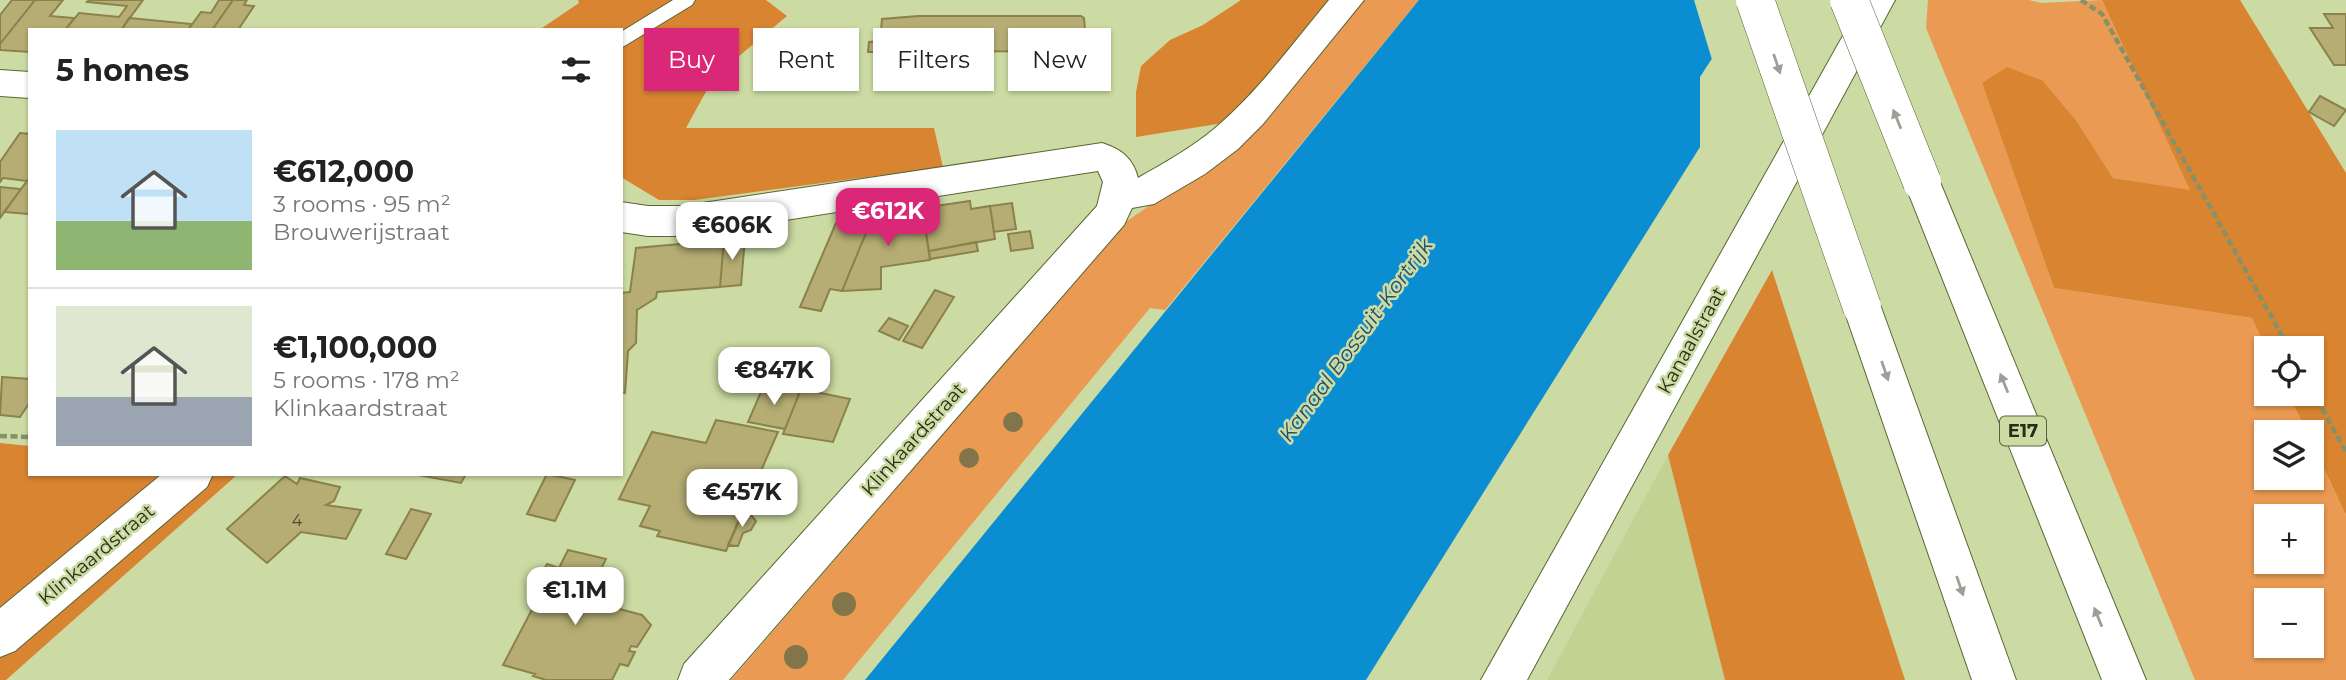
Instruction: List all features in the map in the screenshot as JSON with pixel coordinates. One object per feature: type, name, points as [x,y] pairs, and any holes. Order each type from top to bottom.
[{"type":"main road","points":[[623,217],[648,221],[683,220],[1102,157],[1112,160],[1120,171],[1120,194],[1141,194],[1192,164],[1226,139],[1251,115],[1349,0]]},
{"type":"main road","points":[[1755,0],[1994,680]]},
{"type":"main road","name":"E17","points":[[1849,0],[2124,680]]},
{"type":"main road","name":"Kanaalstraat","points":[[1503,680],[1879,0]]},
{"type":"main road","points":[[0,83],[28,85]]},
{"type":"main road","name":"Klinkaardstraat","points":[[700,680],[1111,215],[1120,194]]},
{"type":"main road","name":"Klinkaardstraat","points":[[0,636],[191,476]]},
{"type":"lane","points":[[623,40],[686,0]]},
{"type":"path","points":[[2081,0],[2102,14],[2282,336]]},
{"type":"path","points":[[2321,406],[2346,452]]},
{"type":"path","points":[[0,436],[28,437]]},
{"type":"shaded area","points":[[578,0],[766,0],[787,16],[773,28],[753,28],[753,44],[739,56],[739,28],[644,28],[644,91],[706,91],[686,128],[934,128],[943,167],[694,200],[659,200],[623,178],[623,28],[542,28],[579,3]]},
{"type":"shaded area","points":[[1241,0],[1336,0],[1230,122],[1136,137],[1136,92],[1141,66],[1170,40],[1203,25]]},
{"type":"shaded area","points":[[1359,0],[1419,0],[1165,310],[1150,308],[843,680],[731,680],[1127,221],[1178,186]]},
{"type":"shaded area","points":[[1928,0],[2029,0],[2041,3],[2102,0],[2191,191],[2113,178],[2076,120],[2043,81],[1982,83],[2054,288],[2252,318],[2260,336],[2254,336],[2254,406],[2294,406],[2301,420],[2254,420],[2254,490],[2324,490],[2324,468],[2346,515],[2346,680],[2195,680],[1926,28]]},
{"type":"shaded area","points":[[2102,0],[2240,0],[2346,173],[2346,515],[2324,468],[2324,420],[2301,420],[2294,406],[2324,406],[2324,336],[2260,336],[2252,318],[2054,288],[1982,83],[2007,67],[2043,81],[2076,120],[2113,178],[2190,190]]},
{"type":"shaded area","points":[[1772,270],[1905,680],[1725,680],[1668,455]]},
{"type":"shaded area","points":[[0,443],[28,446],[28,476],[236,476],[6,680],[0,680]]},
{"type":"shaded area","points":[[1668,455],[1725,680],[1547,680]]},
{"type":"water","name":"Kanaal Bossuit-Kortrijk","points":[[1419,0],[1750,0],[1700,77],[1700,147],[1366,680],[865,680]]},
{"type":"pier","points":[[1694,0],[1754,0],[1713,63]]},
{"type":"building","points":[[12,0],[35,0],[0,44],[0,15]]},
{"type":"building","points":[[35,0],[63,0],[50,16],[74,18],[66,28],[28,28],[28,52],[0,50],[0,44]]},
{"type":"building","points":[[143,0],[122,28],[67,28],[79,13],[119,17],[127,6],[87,2]]},
{"type":"building","points":[[219,0],[233,0],[213,28],[189,28],[201,12],[211,13]]},
{"type":"building","points":[[233,0],[247,0],[244,5],[254,6],[239,28],[213,28]]},
{"type":"building","points":[[2324,14],[2346,14],[2346,65],[2334,65],[2310,28],[2333,28]]},
{"type":"building","points":[[918,16],[1081,16],[1084,18],[1085,28],[1008,28],[1008,51],[994,51],[994,28],[881,28],[882,19]]},
{"type":"building","points":[[129,18],[192,24],[189,28],[122,28]]},
{"type":"building","points":[[869,42],[873,42],[873,52],[868,52]]},
{"type":"building","points":[[2320,96],[2346,110],[2334,126],[2309,112]]},
{"type":"building","points":[[20,133],[28,134],[27,181],[3,178],[0,182],[0,162]]},
{"type":"building","points":[[28,180],[28,214],[4,212]]},
{"type":"building","points":[[0,187],[21,189],[0,218]]},
{"type":"building","points":[[970,201],[971,209],[990,206],[995,239],[929,251],[922,208]]},
{"type":"building","points":[[1012,203],[1016,229],[994,232],[990,206]]},
{"type":"building","points":[[922,208],[930,260],[881,267],[881,289],[842,291],[873,216]]},
{"type":"building","points":[[873,216],[842,291],[830,289],[821,311],[800,307],[836,223]]},
{"type":"building","points":[[1030,231],[1033,248],[1011,251],[1008,234]]},
{"type":"building","points":[[745,238],[741,285],[720,287],[724,240]]},
{"type":"building","points":[[724,240],[720,287],[657,292],[656,298],[637,310],[636,343],[628,351],[625,393],[623,293],[630,292],[636,248]]},
{"type":"building","points":[[976,242],[978,251],[930,259],[929,251]]},
{"type":"building","points":[[935,290],[954,297],[922,348],[903,341]]},
{"type":"building","points":[[889,318],[908,326],[899,340],[879,331]]},
{"type":"building","points":[[2,377],[28,379],[28,405],[20,417],[0,415]]},
{"type":"building","points":[[764,385],[800,392],[785,429],[748,422]]},
{"type":"building","points":[[801,389],[850,399],[833,442],[783,434]]},
{"type":"building","points":[[716,420],[778,432],[726,551],[657,536],[660,531],[640,526],[650,506],[619,499],[652,432],[706,443]]},
{"type":"building","points":[[285,476],[297,484],[300,478],[340,487],[334,501],[326,505],[361,510],[346,539],[301,532],[267,563],[227,529]]},
{"type":"building","points":[[424,476],[465,476],[461,483]]},
{"type":"building","points":[[546,476],[575,480],[555,521],[527,514]]},
{"type":"building","points":[[411,509],[431,514],[406,559],[386,554]]},
{"type":"building","points":[[742,513],[751,515],[756,521],[751,530],[743,533],[738,546],[728,545]]},
{"type":"building","points":[[568,550],[606,559],[586,600],[642,615],[651,625],[637,647],[631,646],[629,651],[635,652],[628,666],[620,664],[612,680],[546,680],[503,665],[538,598],[529,596],[547,564],[559,568]]}]
